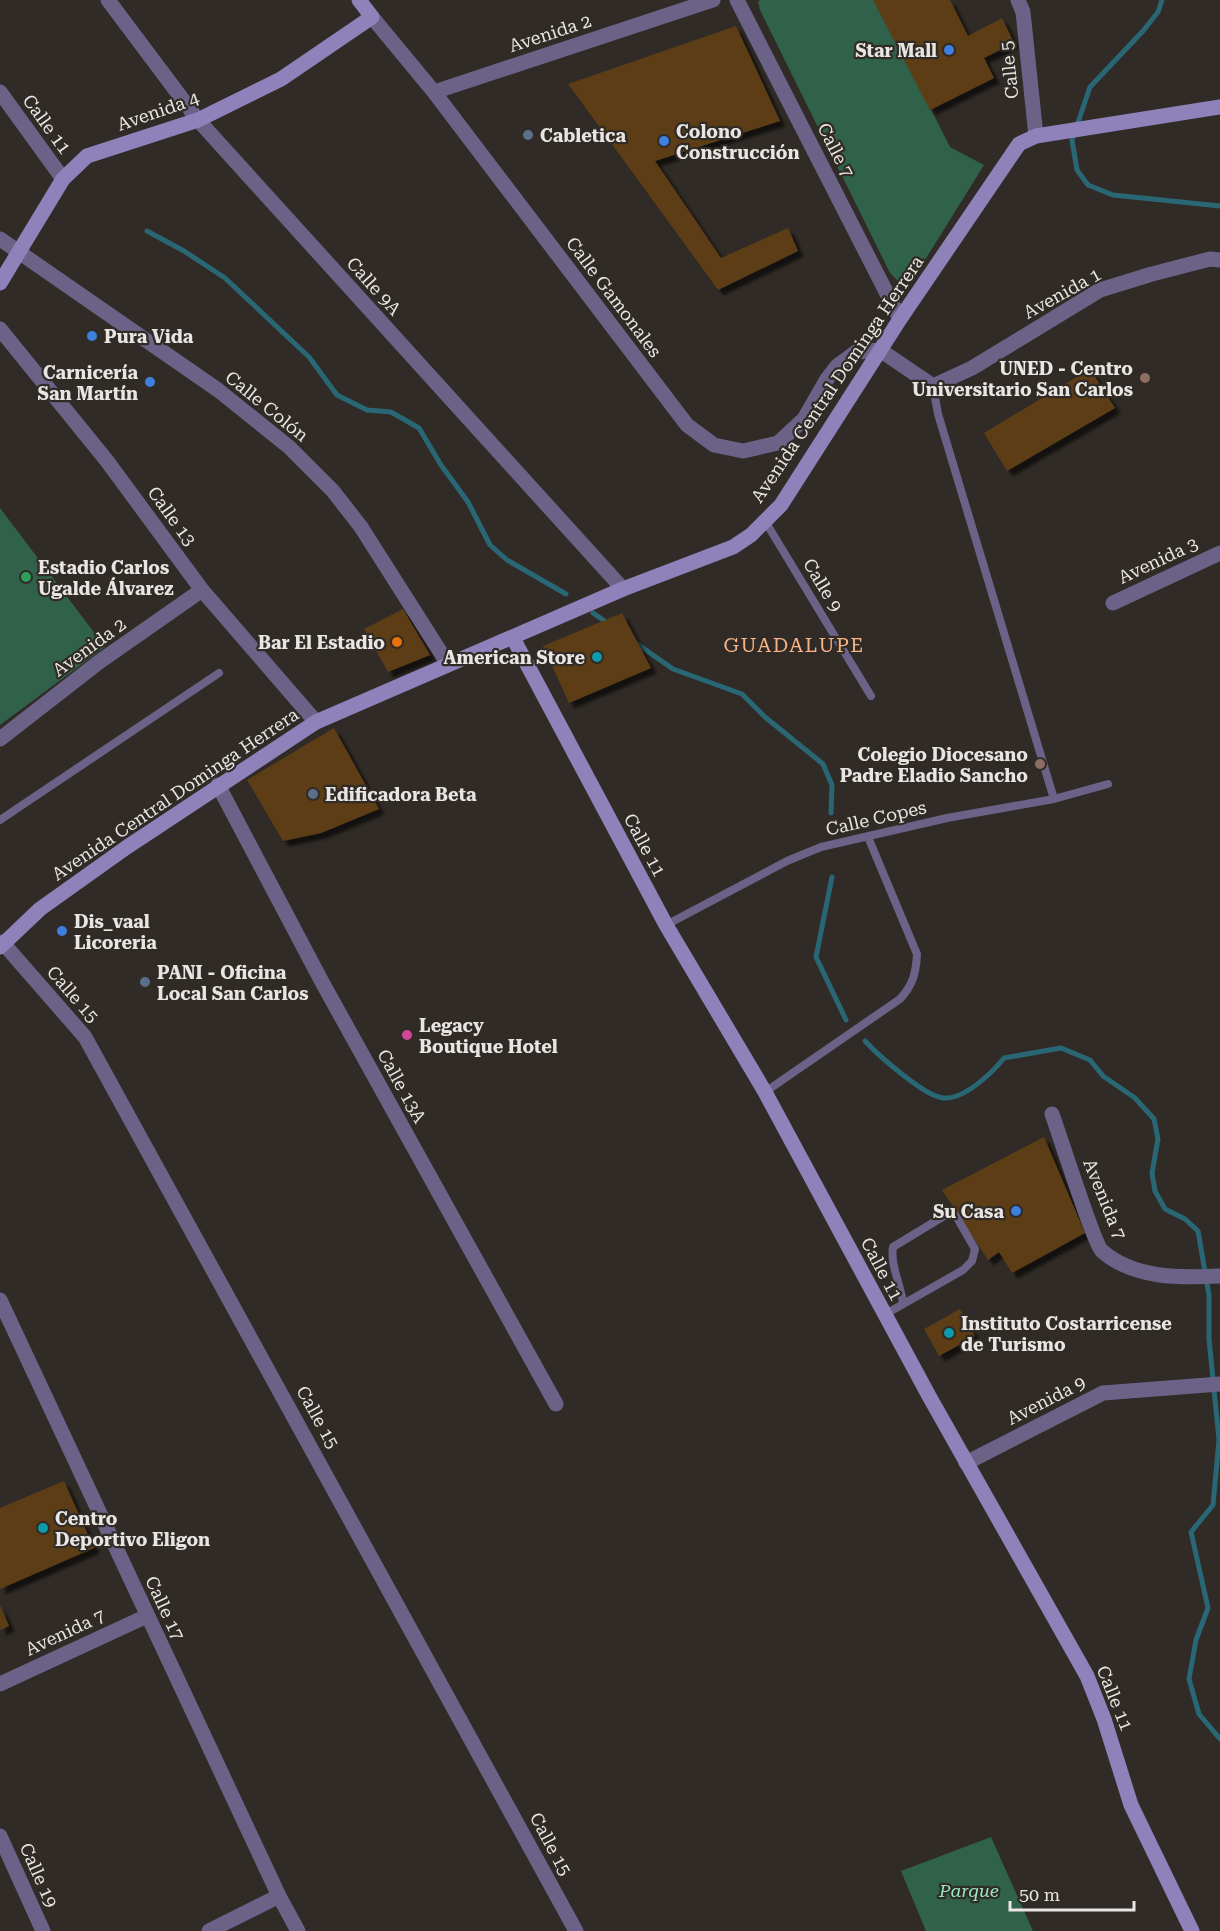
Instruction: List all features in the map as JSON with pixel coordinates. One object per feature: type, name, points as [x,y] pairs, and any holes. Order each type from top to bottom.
[{"type":"street","name":"Calle 9A","points":[[108,0],[198,120],[622,589]]},
{"type":"street","name":"Calle Gamonales","points":[[359,0],[434,92],[687,425],[714,445],[743,451],[778,443],[804,419],[837,366],[856,352],[880,350]]},
{"type":"street","name":"Avenida 2","points":[[434,92],[713,0]]},
{"type":"street","name":"Calle 7","points":[[737,0],[900,319]]},
{"type":"street","name":"Calle 5","points":[[1018,0],[1023,12],[1036,136]]},
{"type":"street","name":"Avenida 4","points":[[0,283],[63,179],[87,156],[198,120],[281,79],[372,17]]},
{"type":"street","name":"Calle 11","points":[[0,92],[63,179]]},
{"type":"street","points":[[1036,136],[1220,107]]},
{"type":"street","name":"Avenida Central Dominga Herrera","points":[[1,943],[40,909],[218,785],[316,722],[622,589],[733,548],[781,505],[900,319],[1019,144],[1036,136]]},
{"type":"street","name":"Calle Colón","points":[[0,239],[218,390],[289,447],[333,491],[361,527],[448,664]]},
{"type":"street","name":"Avenida 1","points":[[933,386],[972,368],[1100,290],[1210,259],[1220,260]]},
{"type":"street","name":"Calle 13","points":[[0,329],[107,461],[202,590],[316,722]]},
{"type":"street","points":[[880,350],[933,386]]},
{"type":"street","name":"Avenida 3","points":[[1113,603],[1220,553]]},
{"type":"street","name":"Avenida 2","points":[[0,739],[99,663],[202,590]]},
{"type":"street","name":"Calle 11","points":[[513,638],[666,925],[765,1092],[884,1315],[1087,1676],[1104,1719],[1131,1805],[1192,1931]]},
{"type":"street","name":"Calle 13A","points":[[218,785],[322,981],[556,1404]]},
{"type":"street","name":"Calle 15","points":[[1,943],[84,1037],[576,1931]]},
{"type":"street","name":"Avenida 7","points":[[1052,1114],[1100,1250],[1124,1266],[1149,1274],[1219,1276]]},
{"type":"street","name":"Calle 17","points":[[0,1300],[279,1896],[298,1931]]},
{"type":"street","name":"Avenida 9","points":[[966,1463],[1103,1393],[1214,1385]]},
{"type":"street","name":"Avenida 7","points":[[0,1684],[147,1616]]},
{"type":"street","name":"Calle 19","points":[[0,1836],[43,1931]]},
{"type":"street","points":[[208,1931],[279,1896]]},
{"type":"lane","points":[[933,386],[938,414],[1054,799]]},
{"type":"lane","name":"Calle 9","points":[[765,521],[872,696]]},
{"type":"lane","points":[[0,820],[219,673]]},
{"type":"lane","name":"Calle Copes","points":[[666,925],[787,861],[821,847],[947,818],[1054,799],[1108,784]]},
{"type":"lane","points":[[765,1092],[900,999],[910,989],[916,971],[917,954],[868,837]]},
{"type":"lane","points":[[884,1315],[963,1270],[972,1261],[975,1249],[956,1216],[944,1216],[900,1240],[893,1247],[892,1257],[901,1284],[903,1303]]},
{"type":"green space","points":[[760,0],[876,0],[950,147],[984,165],[915,276],[899,282],[890,273],[760,10],[758,2]]},
{"type":"green space","name":"Estadio Carlos Ugalde Álvarez","points":[[0,508],[105,647],[0,725]]},
{"type":"green space","name":"Parque","points":[[991,1837],[1033,1931],[926,1931],[901,1871]]},
{"type":"building","name":"Star Mall","points":[[873,0],[950,0],[968,36],[1002,18],[1014,43],[984,58],[994,78],[930,110]]},
{"type":"building","name":"Colono Construcción","points":[[736,26],[780,121],[655,161],[721,258],[788,228],[798,251],[718,290],[568,84]]},
{"type":"building","points":[[1090,369],[1115,408],[1007,471],[984,433]]},
{"type":"building","name":"Bar El Estadio","points":[[403,609],[430,655],[388,672],[364,629]]},
{"type":"building","name":"American Store","points":[[622,613],[651,668],[569,703],[543,646]]},
{"type":"building","name":"Edificadora Beta","points":[[334,728],[379,809],[321,833],[283,841],[247,780]]},
{"type":"building","name":"Su Casa","points":[[1044,1137],[1085,1233],[1012,1273],[999,1252],[988,1260],[942,1190]]},
{"type":"building","name":"Instituto Costarricense de Turismo","points":[[960,1309],[975,1336],[939,1356],[924,1329]]},
{"type":"building","name":"Centro Deportivo Eligon","points":[[64,1481],[94,1548],[0,1589],[0,1508]]},
{"type":"building","points":[[0,1605],[9,1626],[0,1630]]},
{"type":"waterway","points":[[1162,0],[1158,12],[1143,31],[1090,87],[1072,140],[1077,170],[1088,185],[1113,195],[1220,206]]},
{"type":"waterway","points":[[147,231],[184,251],[225,278],[309,357],[337,395],[367,410],[391,412],[419,428],[441,465],[468,502],[490,545],[507,560],[566,594]]},
{"type":"waterway","points":[[593,613],[609,624]]},
{"type":"waterway","points":[[633,641],[673,669],[742,694],[765,717],[823,764],[832,785],[831,813]]},
{"type":"waterway","points":[[832,877],[816,957],[846,1020]]},
{"type":"waterway","points":[[865,1041],[913,1083],[943,1098],[960,1095],[968,1090],[985,1078],[1004,1058],[1061,1048],[1090,1060],[1103,1076],[1135,1098],[1154,1119],[1158,1139],[1152,1173],[1155,1191],[1165,1209],[1185,1219],[1198,1231],[1209,1295],[1209,1339],[1219,1440],[1213,1505],[1191,1532],[1208,1608],[1196,1640],[1189,1679],[1199,1714],[1220,1739]]},
{"type":"place","name":"Star Mall","points":[[949,50]]},
{"type":"place","name":"Cabletica","points":[[528,135]]},
{"type":"place","name":"Colono Construcción","points":[[664,141]]},
{"type":"place","name":"Pura Vida","points":[[92,336]]},
{"type":"place","name":"UNED - Centro Universitario San Carlos","points":[[1145,378]]},
{"type":"place","name":"Carnicería San Martín","points":[[150,382]]},
{"type":"place","name":"Estadio Carlos Ugalde Álvarez","points":[[26,577]]},
{"type":"place","name":"Bar El Estadio","points":[[397,642]]},
{"type":"place","name":"American Store","points":[[597,657]]},
{"type":"place","name":"Colegio Diocesano Padre Eladio Sancho","points":[[1040,764]]},
{"type":"place","name":"Edificadora Beta","points":[[313,794]]},
{"type":"place","name":"Dis_vaal Licoreria","points":[[62,931]]},
{"type":"place","name":"PANI - Oficina Local San Carlos","points":[[145,982]]},
{"type":"place","name":"Legacy Boutique Hotel","points":[[407,1035]]},
{"type":"place","name":"Su Casa","points":[[1016,1211]]},
{"type":"place","name":"Instituto Costarricense de Turismo","points":[[949,1333]]},
{"type":"place","name":"Centro Deportivo Eligon","points":[[43,1528]]},
{"type":"district","name":"GUADALUPE","points":[[794,645]]}]
